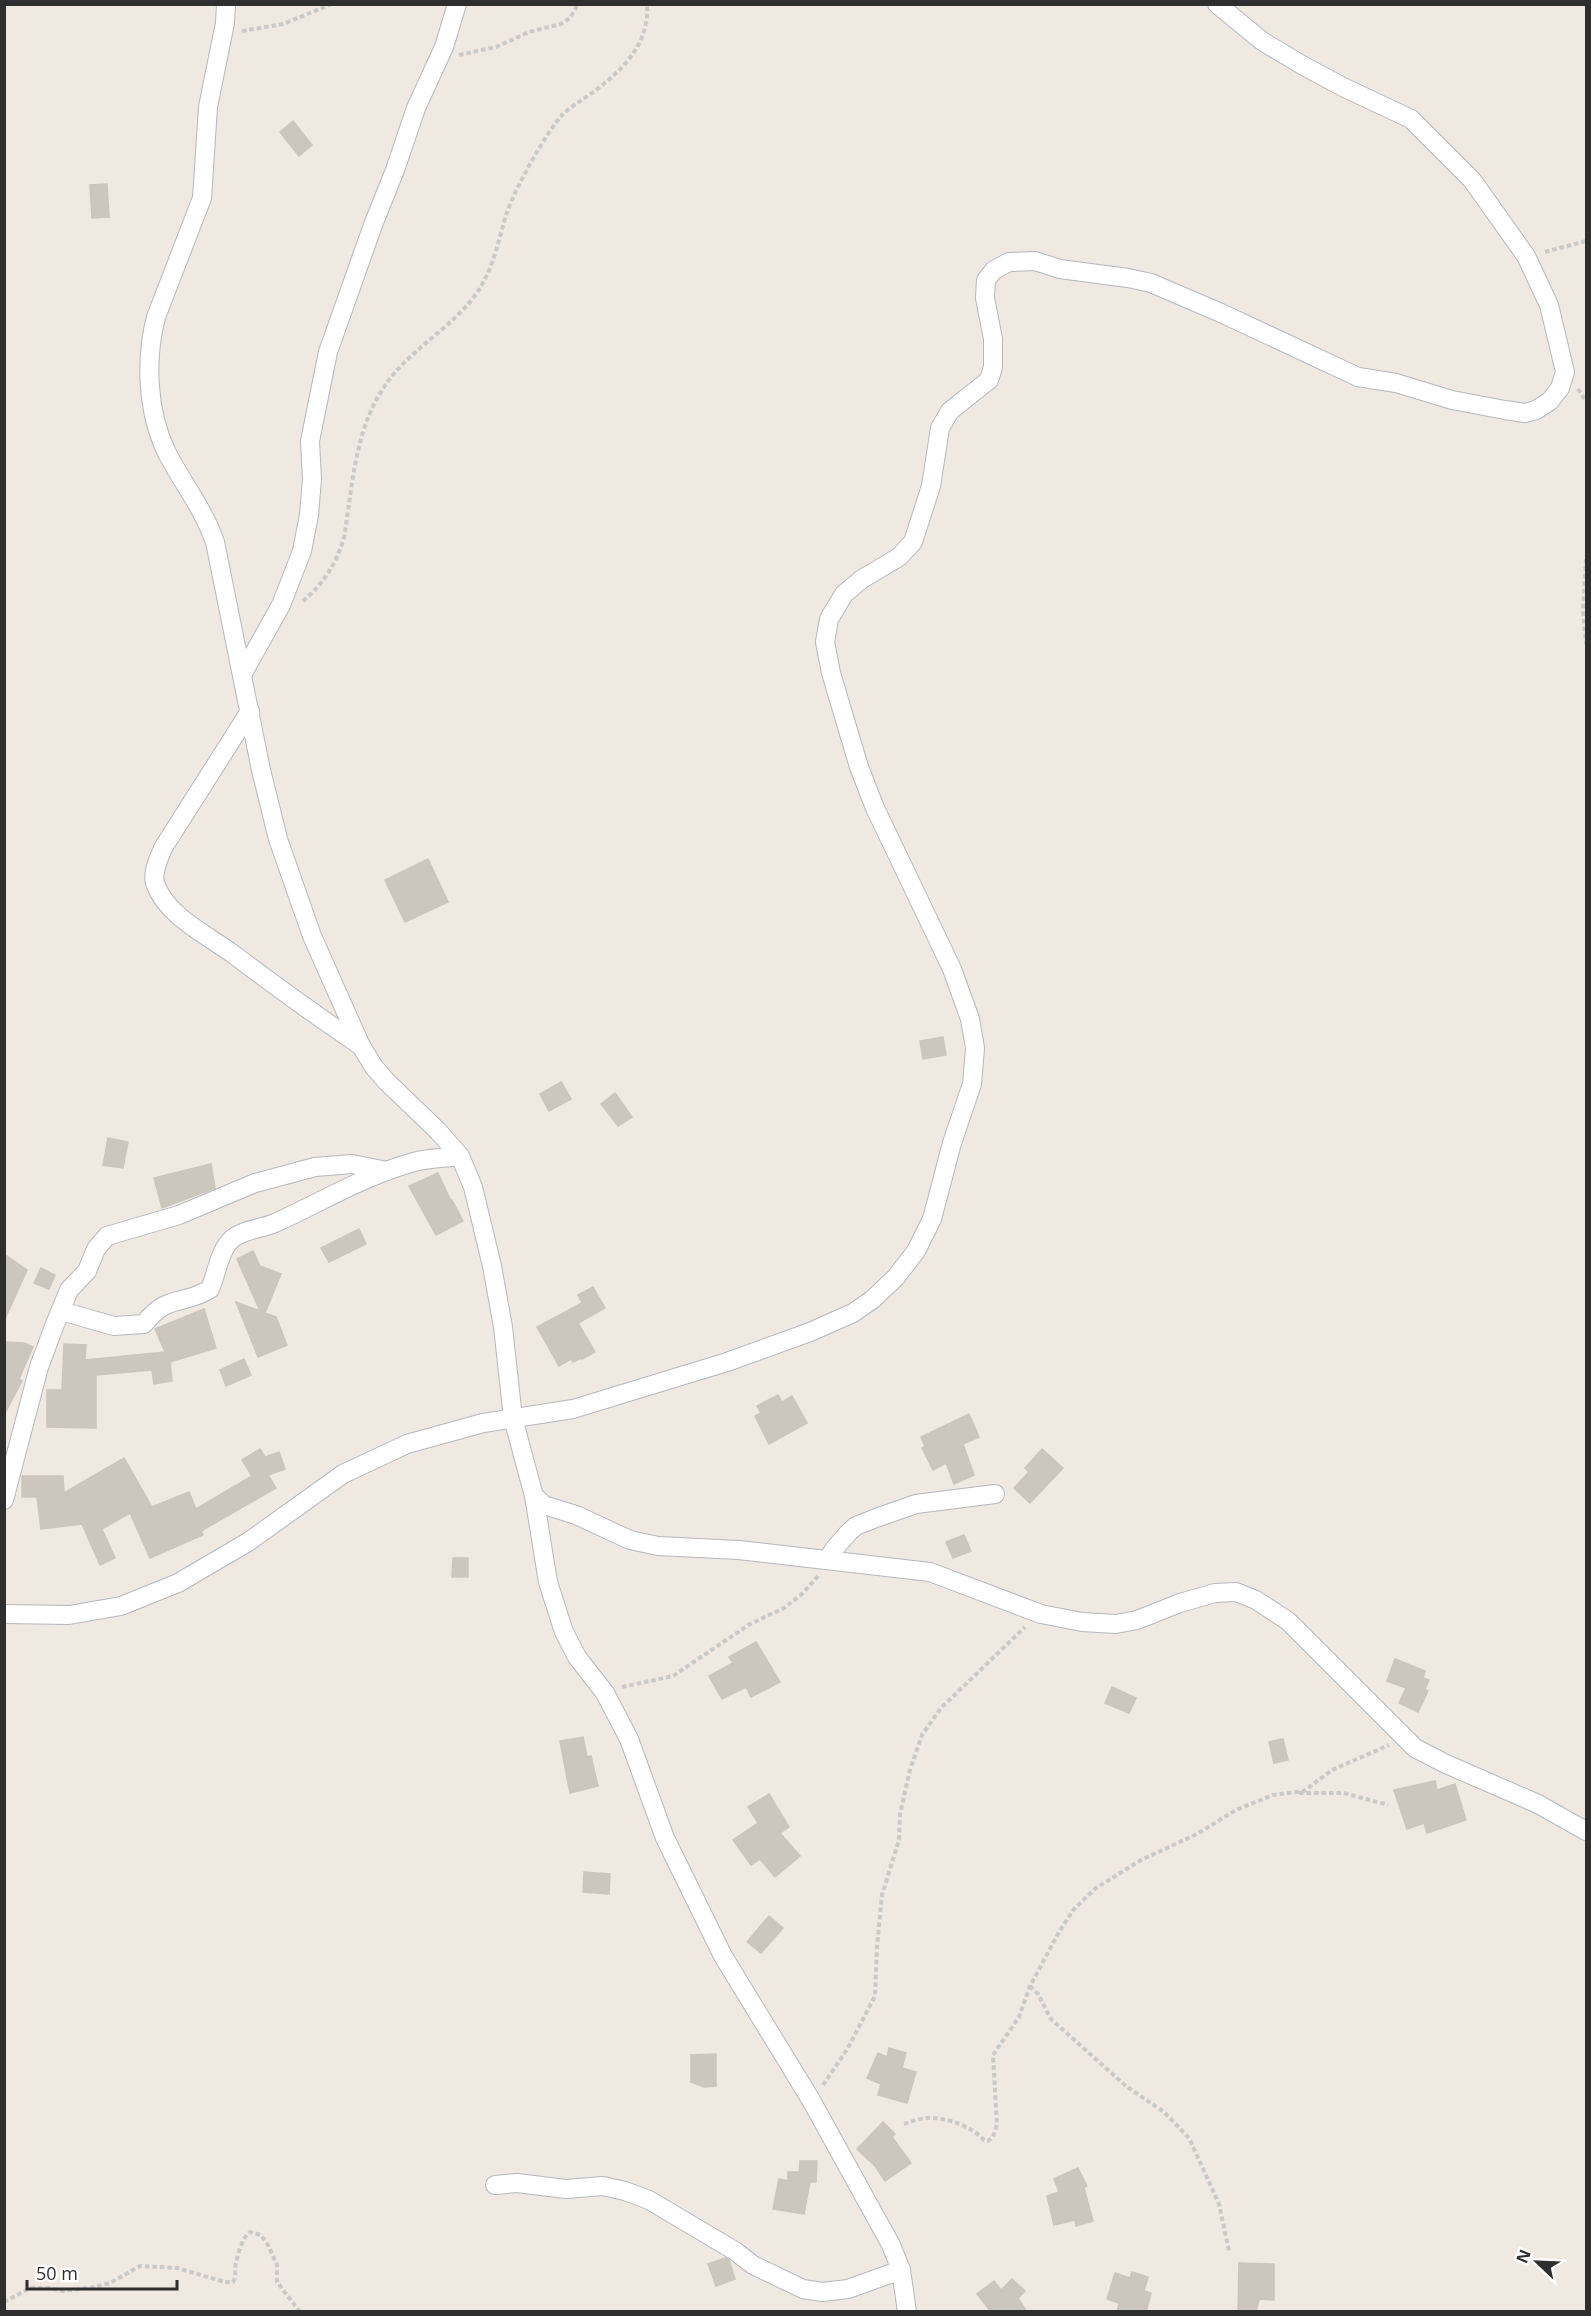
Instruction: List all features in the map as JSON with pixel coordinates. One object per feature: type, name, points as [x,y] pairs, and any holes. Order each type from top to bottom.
[{"type":"street","points":[[226,4],[224,32],[208,107],[202,198],[156,317],[152,336],[150,377],[154,413],[161,436],[168,453],[207,518],[215,542],[261,770],[278,839],[312,936],[361,1046],[387,1082],[431,1124],[460,1156],[473,1187],[492,1266],[503,1327],[513,1418],[534,1496],[548,1582],[564,1632],[577,1657],[604,1693],[629,1739],[665,1838],[685,1881],[746,1995],[812,2100],[877,2218],[901,2270],[907,2312]]},
{"type":"street","points":[[243,673],[280,605],[302,551],[309,515],[312,479],[310,441],[328,352],[372,225],[395,170],[416,108],[449,33],[457,4]]},
{"type":"street","points":[[4,1614],[69,1615],[121,1606],[178,1583],[248,1542],[343,1474],[407,1444],[458,1429],[513,1418],[573,1410],[727,1362],[810,1332],[853,1313],[873,1299],[896,1277],[916,1251],[932,1218],[952,1143],[972,1084],[975,1048],[970,1019],[952,969],[875,808],[859,767],[831,673],[825,642],[829,619],[844,594],[862,579],[899,557],[913,542],[931,486],[936,441],[940,428],[950,411],[989,380],[993,368],[993,339],[985,298],[986,280],[994,270],[1009,262],[1035,261],[1060,269],[1151,283],[1358,377],[1396,383],[1452,400],[1525,413],[1536,410],[1550,401],[1560,388],[1565,372],[1549,305],[1526,256],[1472,180],[1411,119],[1342,87],[1302,65],[1262,41],[1217,4]]},
{"type":"street","points":[[250,711],[163,848],[155,869],[154,882],[162,897],[184,919],[281,992],[361,1046]]},
{"type":"street","points":[[61,1311],[114,1326],[144,1324],[163,1305],[200,1295],[210,1289],[222,1253],[231,1239],[244,1232],[270,1225],[387,1172],[417,1161],[460,1156]]},
{"type":"street","points":[[4,1500],[39,1367],[69,1290],[87,1271],[96,1248],[107,1236],[188,1212],[255,1183],[315,1167],[352,1164],[387,1172]]},
{"type":"street","points":[[827,1560],[849,1532],[856,1526],[876,1518],[916,1504],[995,1494]]},
{"type":"street","points":[[534,1496],[544,1505],[576,1515],[630,1540],[658,1546],[712,1547],[930,1572],[1041,1614],[1099,1624],[1137,1620],[1180,1602],[1215,1593],[1236,1592],[1256,1600],[1288,1621],[1339,1669],[1416,1748],[1538,1804],[1587,1831]]},
{"type":"street","points":[[495,2185],[517,2183],[566,2188],[603,2187],[625,2191],[649,2200],[735,2251],[753,2265],[803,2289],[822,2292],[848,2289],[901,2270]]},
{"type":"path","points":[[224,32],[268,28],[332,4]]},
{"type":"path","points":[[438,60],[496,47],[529,32],[561,24],[570,18],[578,4]]},
{"type":"path","points":[[296,606],[323,582],[340,550],[344,538],[360,437],[377,397],[401,366],[449,324],[478,291],[493,260],[507,212],[526,173],[552,129],[564,114],[630,59],[647,22],[646,4]]},
{"type":"path","points":[[1526,256],[1587,241]]},
{"type":"path","points":[[1587,559],[1583,610],[1587,644]]},
{"type":"path","points":[[604,1693],[633,1684],[673,1676],[750,1624],[784,1608],[820,1575],[827,1560]]},
{"type":"path","points":[[812,2100],[848,2048],[875,1996],[882,1895],[899,1840],[900,1814],[910,1770],[922,1735],[940,1708],[1041,1614]]},
{"type":"path","points":[[1298,1792],[1309,1788],[1332,1770],[1359,1757],[1375,1753],[1402,1736]]},
{"type":"path","points":[[904,2124],[926,2118],[942,2119],[977,2133],[984,2140],[988,2141],[993,2137],[997,2125],[993,2055],[1019,2017],[1030,1986],[1059,1932],[1074,1909],[1096,1888],[1141,1860],[1197,1834],[1236,1810],[1273,1795],[1298,1792],[1344,1793],[1388,1805]]},
{"type":"path","points":[[1030,1986],[1038,1994],[1050,2019],[1126,2086],[1164,2112],[1189,2138],[1219,2204],[1229,2251]]},
{"type":"path","points":[[4,2302],[30,2288],[63,2291],[95,2287],[110,2283],[140,2266],[177,2268],[225,2282],[233,2282],[236,2278],[237,2260],[246,2234],[250,2232],[261,2235],[268,2245],[277,2265],[277,2282],[300,2312]]},
{"type":"building","points":[[293,121],[312,145],[299,156],[280,132]]},
{"type":"building","points":[[107,184],[109,217],[92,218],[90,185]]},
{"type":"building","points":[[428,859],[448,902],[405,922],[385,880]]},
{"type":"building","points":[[943,1037],[946,1055],[923,1059],[920,1041]]},
{"type":"building","points":[[561,1082],[571,1099],[549,1111],[540,1094]]},
{"type":"building","points":[[615,1093],[632,1117],[618,1126],[601,1104]]},
{"type":"building","points":[[108,1138],[128,1142],[123,1168],[103,1165]]},
{"type":"building","points":[[211,1164],[215,1188],[162,1208],[154,1178]]},
{"type":"building","points":[[438,1173],[463,1221],[436,1235],[409,1186]]},
{"type":"building","points":[[359,1229],[366,1244],[329,1262],[321,1248]]},
{"type":"building","points":[[253,1251],[260,1266],[281,1274],[265,1313],[276,1317],[287,1345],[258,1357],[236,1302],[260,1311],[237,1259]]},
{"type":"building","points":[[4,1254],[27,1270],[4,1321]]},
{"type":"building","points":[[41,1268],[55,1275],[49,1289],[34,1283]]},
{"type":"building","points":[[593,1287],[605,1308],[578,1323],[595,1352],[573,1362],[571,1359],[559,1366],[537,1327],[582,1303],[578,1295]]},
{"type":"building","points":[[204,1309],[216,1348],[170,1362],[172,1381],[154,1384],[152,1370],[96,1375],[96,1428],[47,1427],[47,1390],[62,1390],[64,1344],[86,1345],[85,1360],[165,1352],[155,1329]]},
{"type":"building","points":[[4,1342],[24,1343],[33,1347],[19,1379],[22,1381],[4,1415]]},
{"type":"building","points":[[244,1359],[251,1375],[226,1386],[220,1370]]},
{"type":"building","points":[[778,1395],[782,1402],[792,1396],[807,1423],[769,1444],[755,1416],[761,1413],[757,1406]]},
{"type":"building","points":[[969,1414],[979,1437],[963,1444],[974,1475],[954,1484],[946,1463],[933,1470],[922,1448],[925,1446],[921,1437]]},
{"type":"building","points":[[260,1449],[265,1457],[279,1452],[285,1469],[268,1475],[276,1488],[201,1531],[203,1535],[150,1558],[130,1513],[102,1529],[115,1558],[100,1565],[82,1524],[41,1529],[37,1497],[22,1497],[22,1476],[63,1476],[64,1493],[124,1458],[152,1507],[189,1492],[196,1509],[252,1476],[242,1460]]},
{"type":"building","points":[[1042,1449],[1063,1468],[1030,1503],[1014,1488],[1029,1472],[1025,1468]]},
{"type":"building","points":[[964,1535],[971,1551],[953,1558],[946,1542]]},
{"type":"building","points":[[453,1558],[468,1558],[468,1577],[452,1577]]},
{"type":"building","points":[[756,1642],[780,1682],[751,1697],[746,1687],[722,1699],[709,1676],[733,1663],[729,1657]]},
{"type":"building","points":[[1395,1659],[1425,1671],[1423,1678],[1429,1680],[1425,1689],[1428,1691],[1418,1712],[1399,1703],[1406,1688],[1387,1681]]},
{"type":"building","points":[[1112,1687],[1136,1698],[1129,1713],[1105,1703]]},
{"type":"building","points":[[583,1737],[587,1757],[591,1756],[598,1786],[570,1793],[560,1741]]},
{"type":"building","points":[[1283,1739],[1288,1760],[1274,1763],[1269,1742]]},
{"type":"building","points":[[1435,1781],[1437,1790],[1455,1784],[1466,1820],[1427,1833],[1424,1823],[1407,1829],[1394,1790]]},
{"type":"building","points":[[769,1794],[789,1827],[780,1833],[800,1856],[775,1877],[760,1859],[751,1865],[733,1840],[758,1823],[748,1807]]},
{"type":"building","points":[[584,1872],[610,1874],[609,1894],[583,1892]]},
{"type":"building","points":[[769,1916],[783,1928],[761,1953],[747,1942]]},
{"type":"building","points":[[889,2048],[906,2053],[902,2068],[916,2072],[907,2103],[878,2095],[881,2084],[867,2078],[878,2053],[887,2057]]},
{"type":"building","points":[[716,2054],[716,2086],[704,2087],[691,2082],[691,2055]]},
{"type":"building","points":[[883,2122],[895,2134],[892,2137],[911,2163],[885,2181],[875,2166],[857,2149]]},
{"type":"building","points":[[800,2161],[817,2161],[816,2182],[810,2182],[804,2214],[773,2209],[779,2179],[788,2181],[788,2172],[799,2172]]},
{"type":"building","points":[[1078,2168],[1087,2186],[1084,2188],[1093,2221],[1076,2226],[1075,2220],[1054,2225],[1047,2196],[1059,2192],[1054,2179]]},
{"type":"building","points":[[725,2258],[729,2260],[735,2279],[716,2286],[708,2264]]},
{"type":"building","points":[[1239,2263],[1274,2264],[1274,2300],[1259,2299],[1256,2312],[1238,2312]]},
{"type":"building","points":[[1132,2272],[1148,2277],[1144,2291],[1151,2293],[1146,2312],[1117,2312],[1119,2303],[1107,2299],[1115,2273],[1130,2278]]},
{"type":"building","points":[[1012,2279],[1025,2291],[1018,2298],[1027,2312],[991,2312],[977,2294],[994,2281],[1001,2290]]}]
